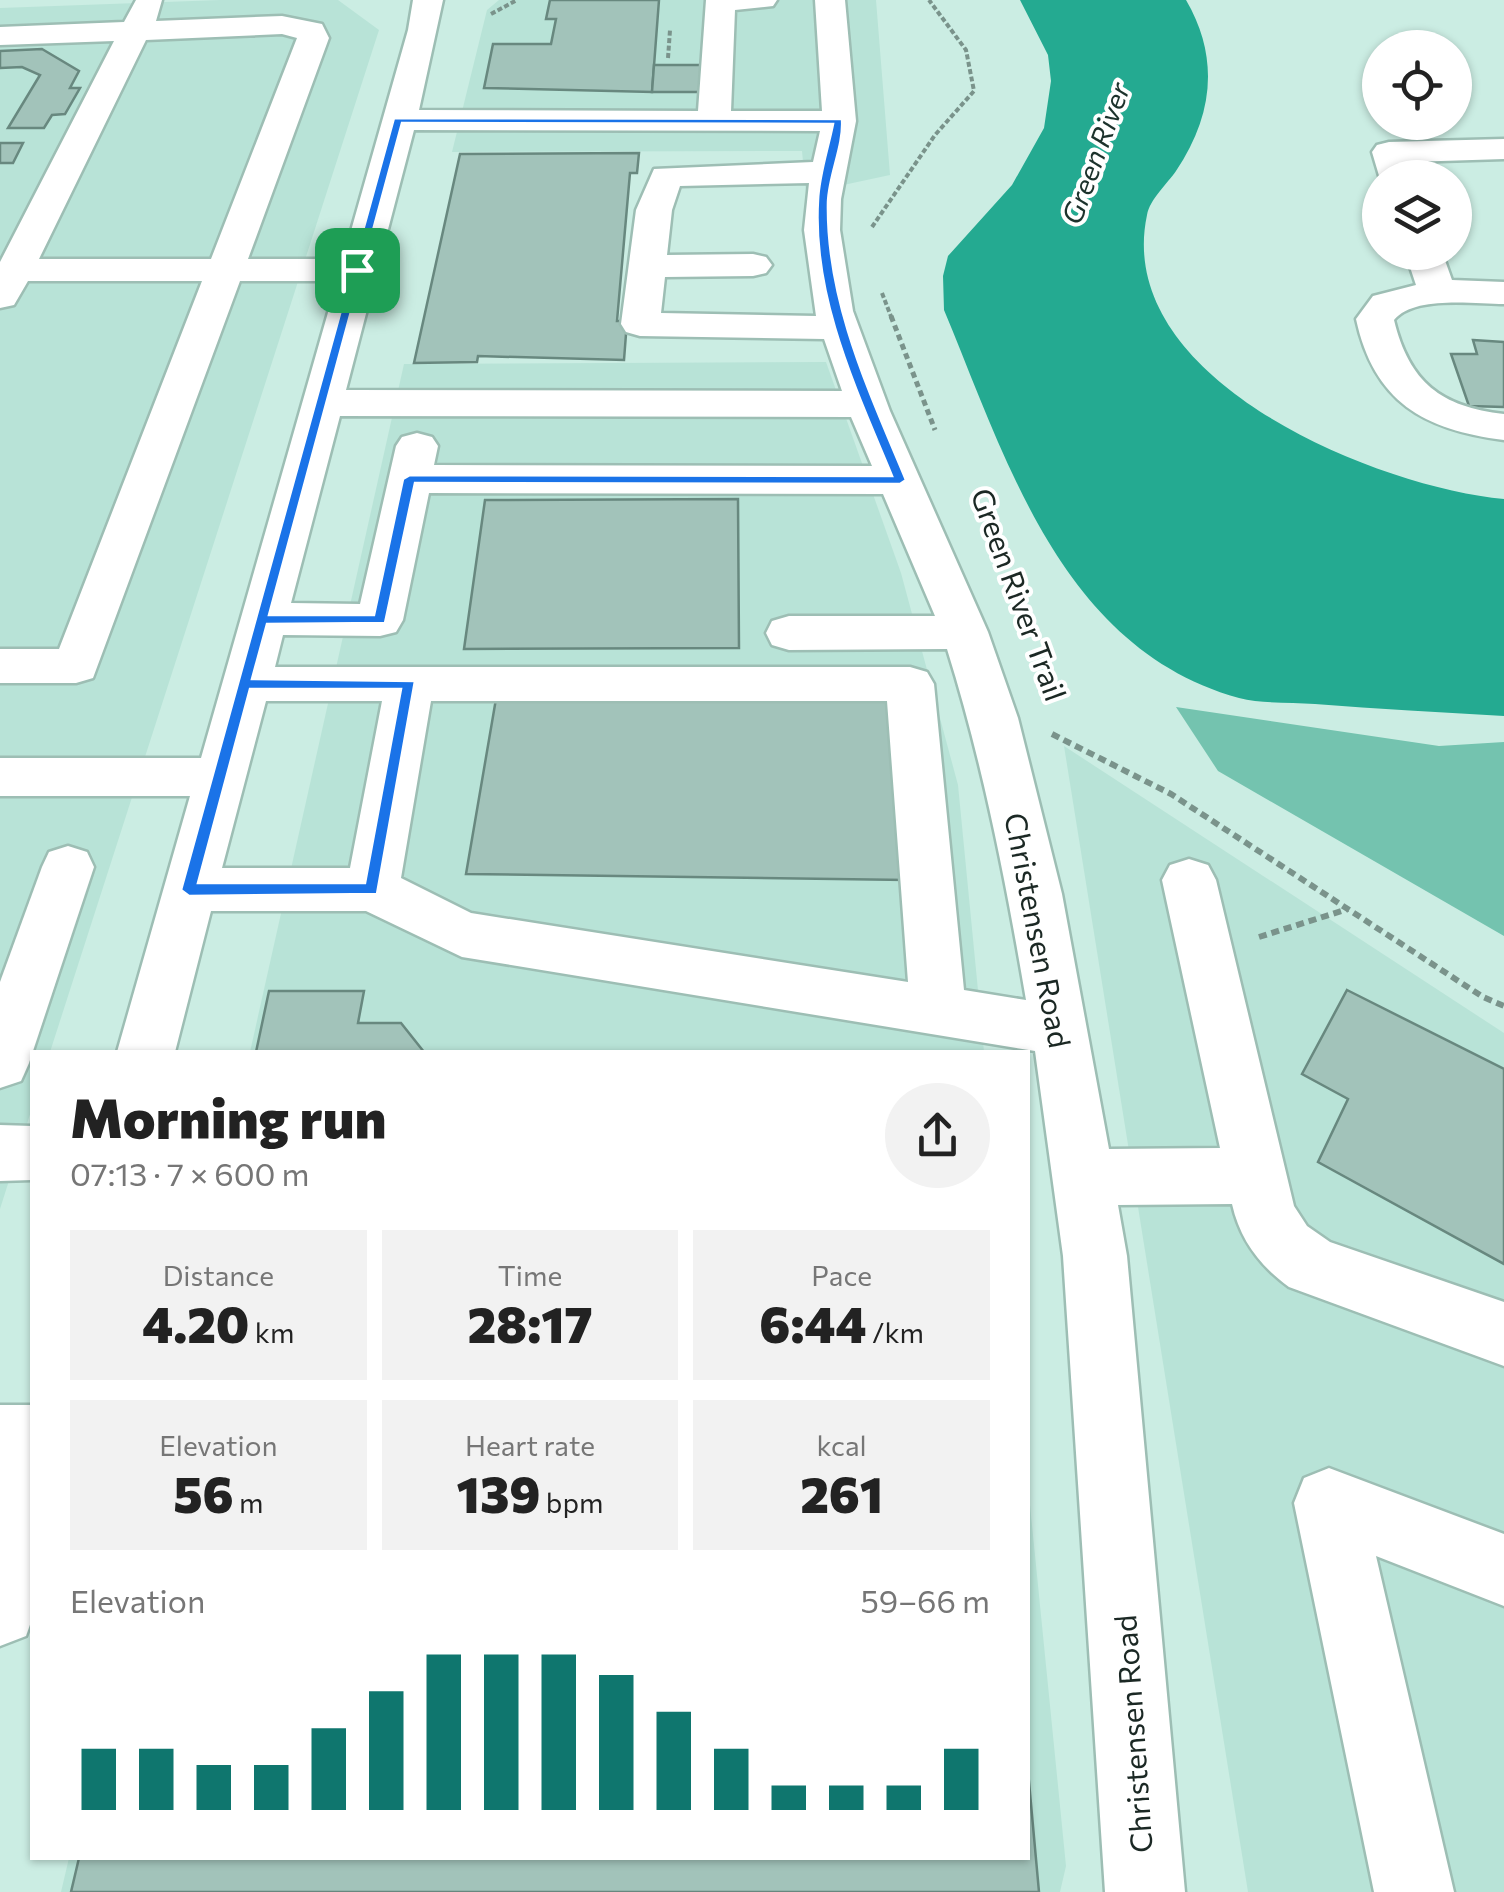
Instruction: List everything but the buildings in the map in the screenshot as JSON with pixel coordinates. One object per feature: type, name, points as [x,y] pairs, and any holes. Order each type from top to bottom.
[{"type":"street","points":[[147,1050],[424,30],[428,0]]},
{"type":"street","points":[[714,121],[720,1],[762,0]]},
{"type":"street","name":"Christensen Road","points":[[830,0],[834,146],[822,230],[826,271],[840,328],[868,404],[965,632],[993,718],[1059,1030],[1095,1256],[1144,1892]]},
{"type":"street","points":[[8,285],[143,15]]},
{"type":"street","points":[[0,36],[143,15],[282,25],[311,30],[312,38],[76,666],[0,666]]},
{"type":"street","points":[[398,120],[714,121],[834,146]]},
{"type":"street","points":[[834,146],[762,174],[666,176],[671,210],[645,266],[640,324],[840,328]]},
{"type":"street","points":[[1392,160],[1389,152],[1504,149]]},
{"type":"street","points":[[645,266],[754,265]]},
{"type":"street","points":[[8,285],[224,270],[357,270]]},
{"type":"street","points":[[1429,270],[1436,291]]},
{"type":"street","points":[[1504,294],[1436,291],[1387,304],[1375,319],[1388,362],[1408,388],[1438,414],[1504,427]]},
{"type":"street","points":[[320,403],[868,404]]},
{"type":"street","points":[[262,620],[380,620],[426,404]]},
{"type":"street","points":[[681,480],[683,404]]},
{"type":"street","points":[[410,479],[900,480]]},
{"type":"street","points":[[789,634],[965,632]]},
{"type":"street","points":[[244,684],[910,684],[938,1011]]},
{"type":"street","points":[[372,889],[410,684]]},
{"type":"street","points":[[0,777],[219,777]]},
{"type":"street","points":[[0,1063],[68,867]]},
{"type":"street","points":[[1189,880],[1266,1216],[1285,1246],[1311,1266],[1504,1334]]},
{"type":"street","points":[[189,890],[372,889],[462,934],[1059,1030]]},
{"type":"street","points":[[0,1153],[30,1153]]},
{"type":"street","points":[[1083,1177],[1256,1176]]},
{"type":"street","points":[[0,1439],[30,1439]]},
{"type":"street","points":[[0,1610],[30,1494]]},
{"type":"street","points":[[1414,1892],[1329,1503],[1504,1570]]},
{"type":"path","points":[[491,14],[514,0]]},
{"type":"path","points":[[873,240],[872,222],[934,136],[974,92],[966,50],[928,0]]},
{"type":"path","points":[[882,292],[937,436]]},
{"type":"path","name":"Green River Trail","points":[[1045,731],[1172,794],[1504,1006]]},
{"type":"path","points":[[1206,953],[1348,909]]},
{"type":"shaded area","points":[[338,0],[379,30],[51,1050],[30,1050],[30,1114],[0,1209],[0,8]]},
{"type":"shaded area","points":[[499,0],[876,0],[890,175],[806,193],[802,151],[452,152],[487,10]]},
{"type":"shaded area","points":[[826,362],[901,573],[958,785],[984,1050],[250,1050],[404,364]]},
{"type":"shaded area","points":[[1176,707],[1439,746],[1504,742],[1504,936],[1218,771]]},
{"type":"shaded area","points":[[1064,746],[1504,1033],[1504,1892],[1248,1892]]},
{"type":"shaded area","points":[[1030,1505],[1066,1866],[1060,1892],[61,1892],[69,1860],[1030,1860]]},
{"type":"water","name":"Green River","points":[[1020,0],[1186,0],[1204,43],[1208,87],[1198,129],[1188,150],[1147,215],[1147,274],[1170,327],[1211,374],[1265,414],[1326,447],[1390,473],[1451,490],[1504,499],[1504,716],[1239,698],[1178,673],[1127,638],[1084,594],[1018,486],[944,310],[943,276],[948,256],[1012,185],[1044,128],[1051,81],[1048,55]]},
{"type":"route","points":[[357,270],[244,684],[410,684],[372,889],[189,890],[244,684],[262,620],[380,620],[410,479],[900,480],[850,361],[826,271],[823,199],[839,121],[398,120],[357,270]]}]
